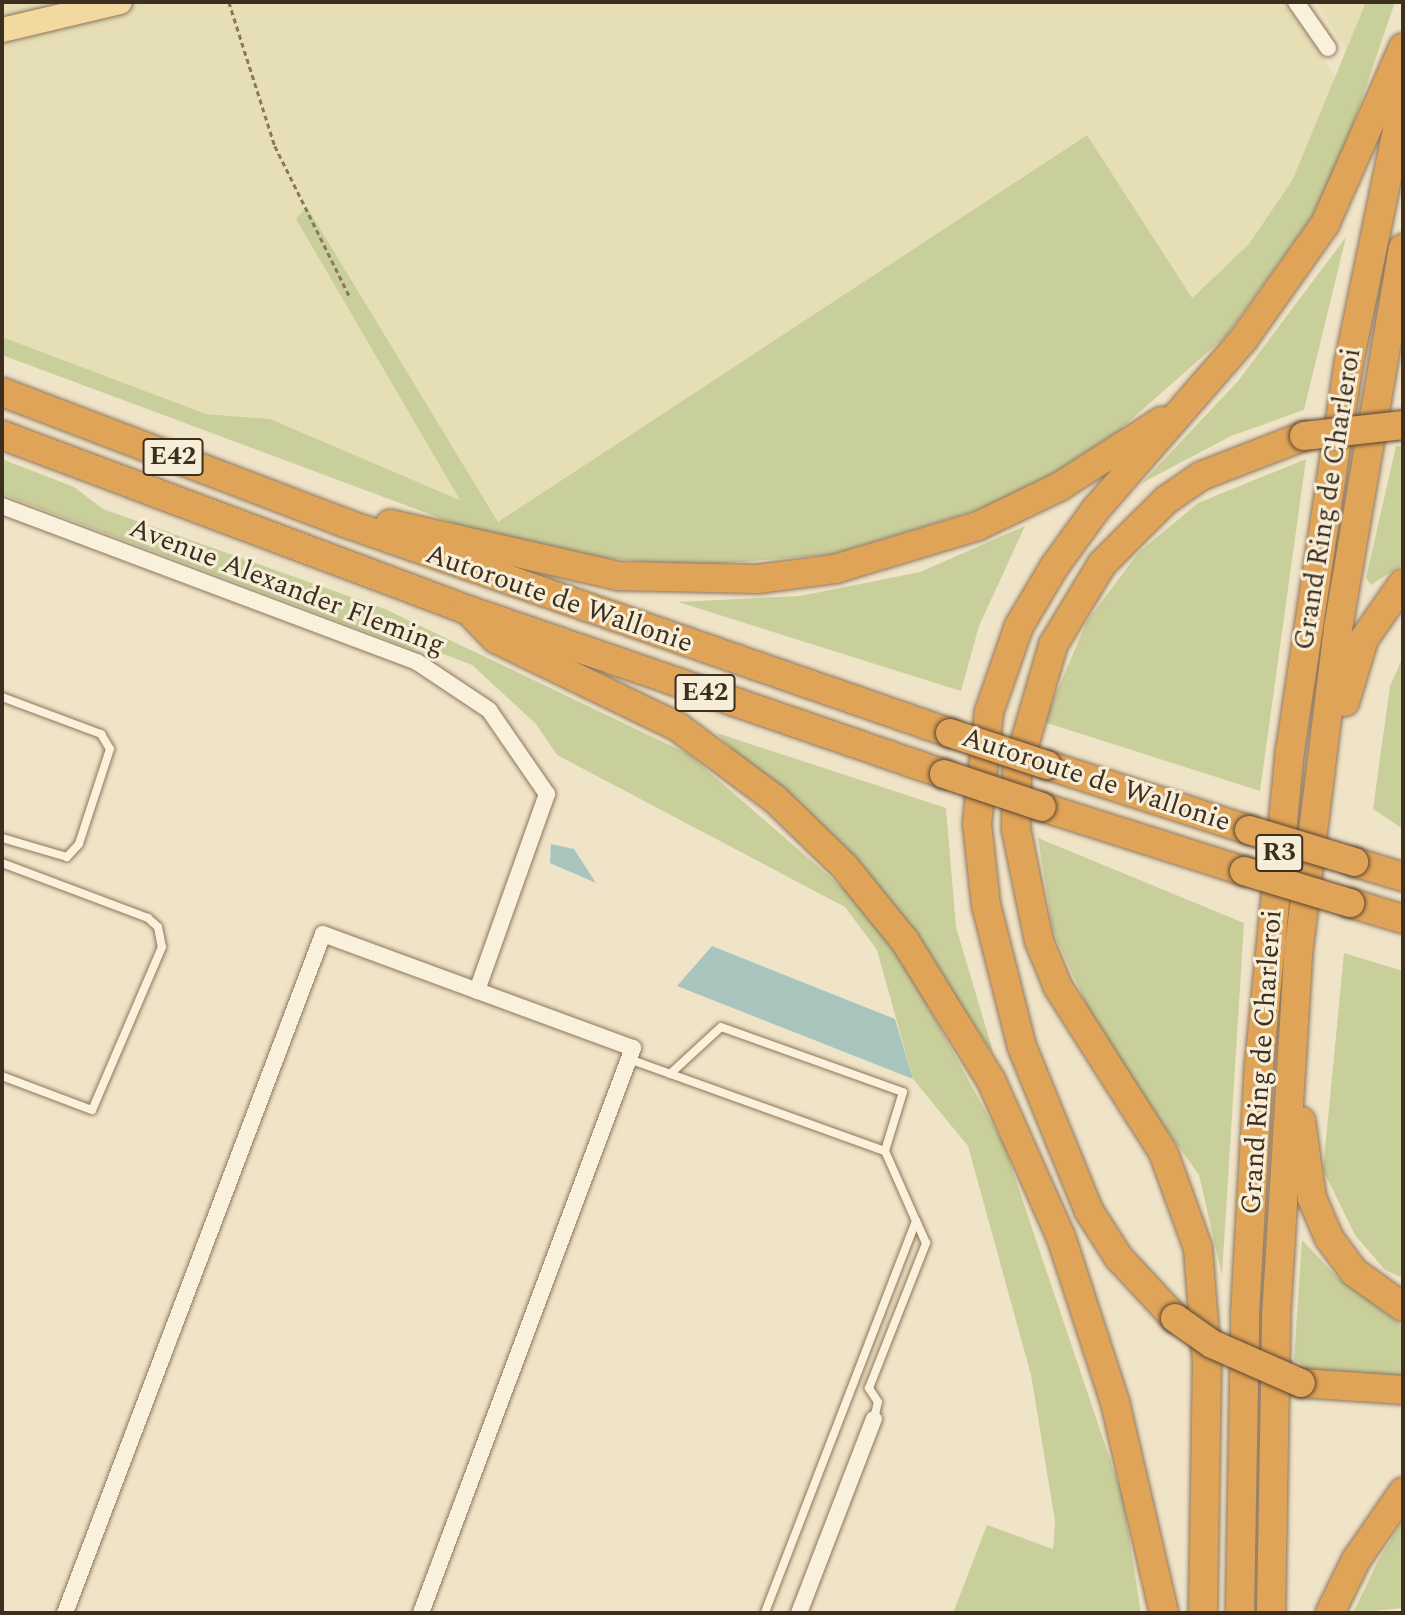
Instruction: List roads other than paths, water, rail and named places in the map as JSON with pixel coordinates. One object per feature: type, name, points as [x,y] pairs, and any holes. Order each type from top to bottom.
[{"type":"highway","points":[[1403,48],[1325,224],[1188,405],[1096,509],[1019,626],[989,712],[977,824],[1000,971],[1052,1128],[1089,1211],[1119,1258],[1175,1318],[1212,1344],[1301,1383],[1403,1390]]},
{"type":"highway","name":"Grand Ring de Charleroi","points":[[1240,1613],[1245,1314],[1258,1080],[1289,765],[1340,415],[1403,101]]},
{"type":"highway","name":"Grand Ring de Charleroi","points":[[1271,1613],[1276,1317],[1290,1069],[1326,735],[1356,512],[1403,249]]},
{"type":"highway","name":"Autoroute de Wallonie","points":[[2,391],[345,523],[950,733],[1403,877]]},
{"type":"highway","points":[[345,523],[405,525],[618,576],[784,576],[910,550],[978,526],[1059,487],[1188,405]]},
{"type":"highway","points":[[1203,1613],[1207,1363],[1199,1248],[1163,1152],[1088,1038],[1039,941],[1017,841],[1017,770],[1053,645],[1102,564],[1166,500],[1201,476],[1304,436],[1403,425]]},
{"type":"highway","name":"Autoroute de Wallonie","points":[[2,435],[468,610],[1042,807],[1403,919]]},
{"type":"highway","points":[[1326,735],[1344,705],[1364,639],[1403,583]]},
{"type":"highway","points":[[468,610],[496,639],[678,727],[775,799],[845,867],[905,941],[991,1080],[1061,1237],[1115,1402],[1164,1613]]},
{"type":"highway","points":[[1290,1069],[1319,1217],[1354,1272],[1403,1307]]},
{"type":"highway","points":[[1330,1613],[1356,1560],[1403,1492]]},
{"type":"main road","points":[[2,13],[49,2]]},
{"type":"main road","points":[[2,30],[120,2]]},
{"type":"street","points":[[1296,2],[1328,48]]},
{"type":"street","name":"Avenue Alexander Fleming","points":[[2,506],[418,662],[489,710],[547,794],[477,991]]},
{"type":"street","points":[[65,1613],[323,934],[633,1048],[421,1613]]},
{"type":"street","points":[[799,1613],[874,1419]]},
{"type":"lane","points":[[2,697],[101,734],[110,749],[79,844],[67,857],[2,838]]},
{"type":"lane","points":[[2,863],[148,918],[158,927],[162,947],[92,1110],[2,1076]]},
{"type":"lane","points":[[670,1074],[722,1027],[903,1091],[885,1151],[926,1243],[869,1388],[878,1402],[874,1419]]},
{"type":"lane","points":[[629,1059],[885,1151]]},
{"type":"lane","points":[[765,1613],[916,1221]]},
{"type":"water","points":[[551,844],[574,849],[596,883],[550,863]]},
{"type":"water","points":[[712,946],[895,1019],[913,1079],[677,986]]}]
